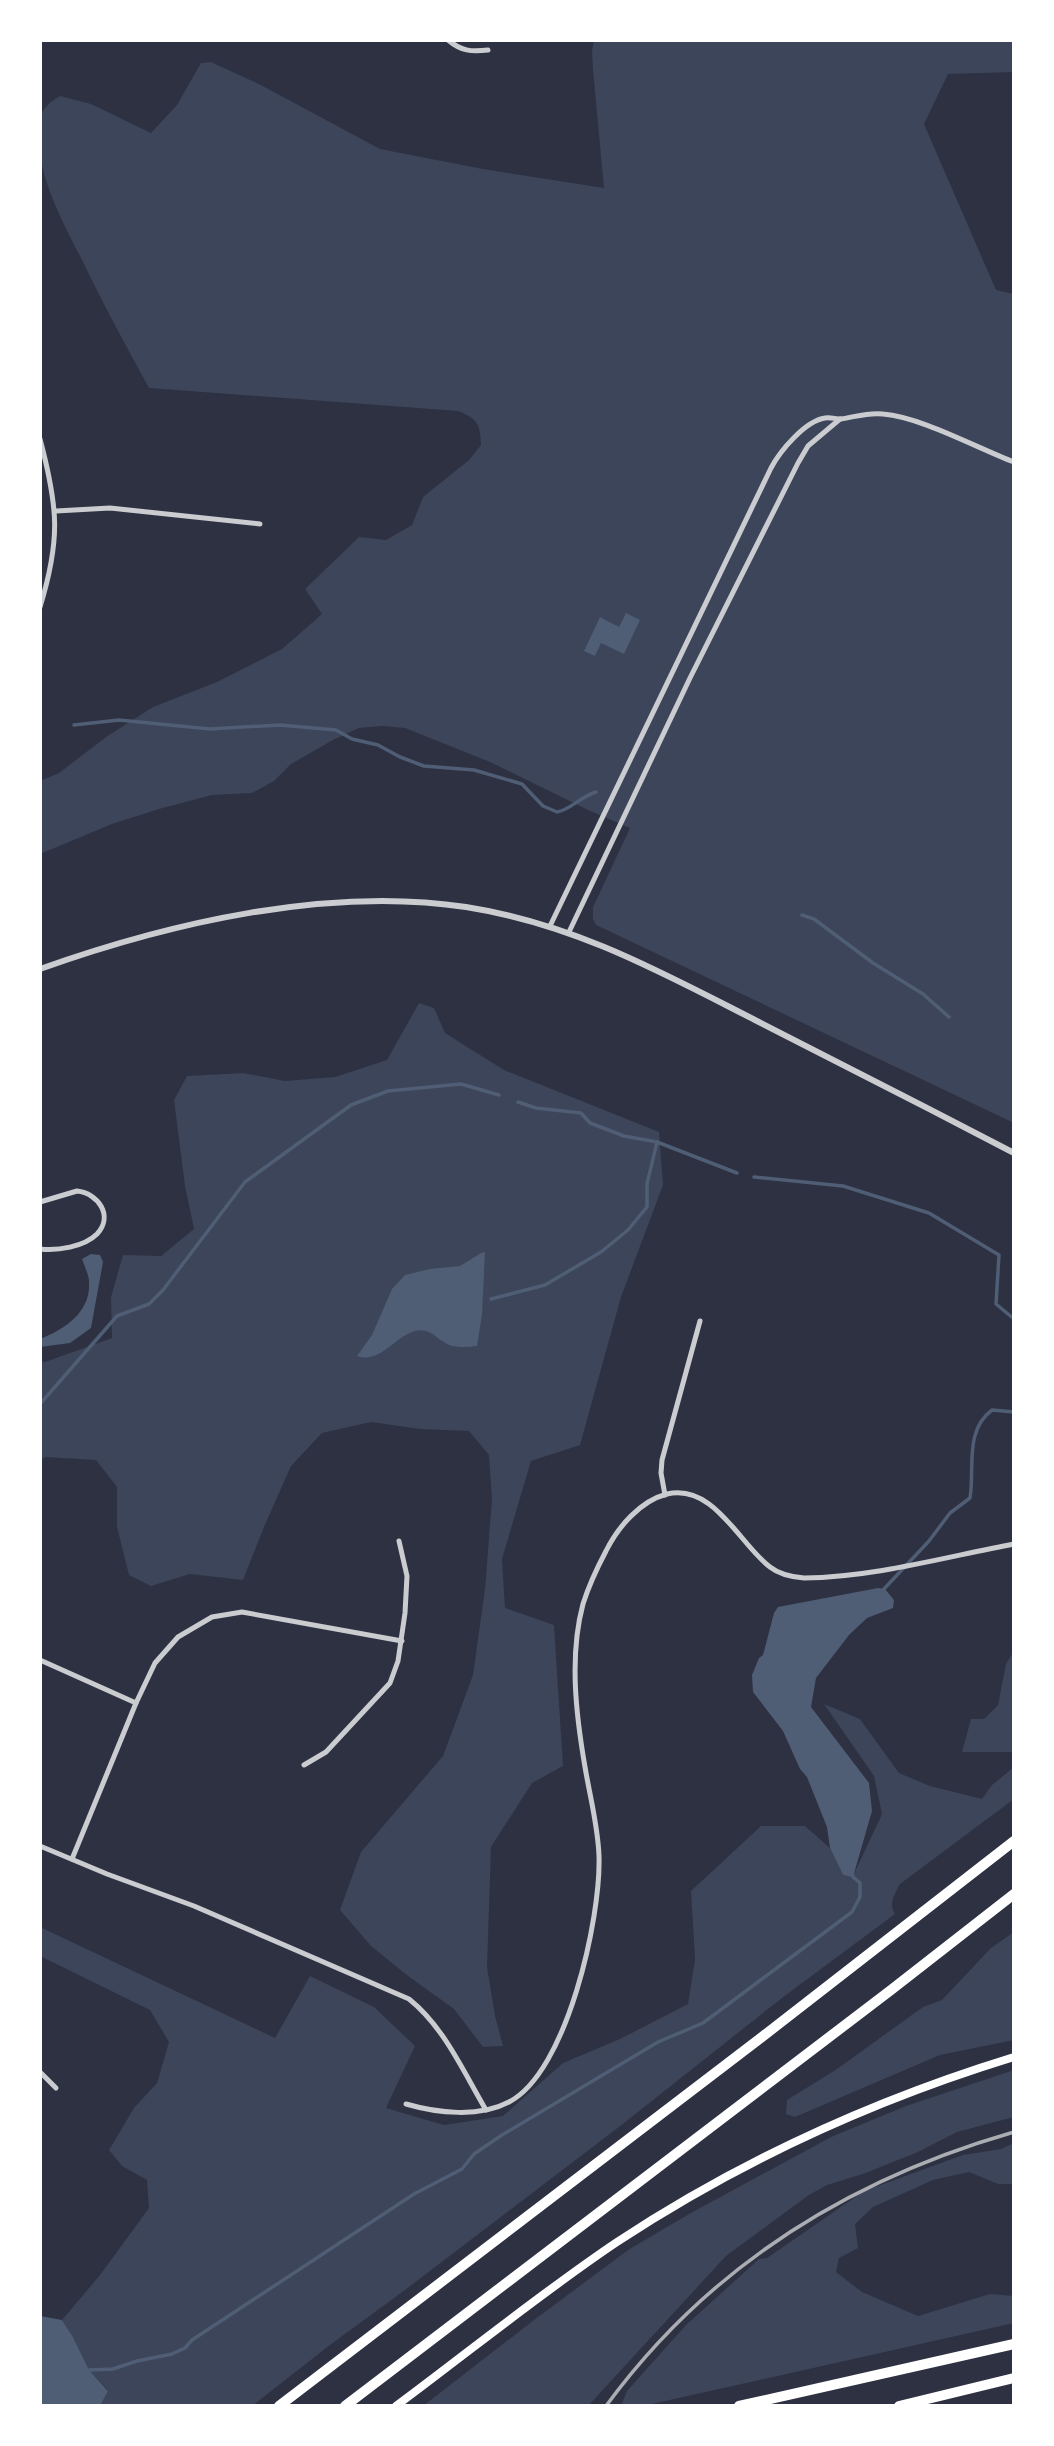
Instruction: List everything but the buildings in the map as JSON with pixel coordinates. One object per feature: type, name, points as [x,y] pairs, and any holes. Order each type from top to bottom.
[{"type":"highway","points":[[279,2406],[1014,1841]]},
{"type":"highway","points":[[345,2406],[1014,1894]]},
{"type":"highway","points":[[739,2406],[1014,2344]]},
{"type":"highway","points":[[899,2406],[1014,2378]]},
{"type":"main road","points":[[396,2406],[616,2243],[709,2186],[792,2143],[886,2100],[1014,2057]]},
{"type":"street","points":[[448,40],[472,52],[488,50]]},
{"type":"street","points":[[550,926],[776,459],[793,439],[824,418],[840,419],[873,414],[904,418],[1014,462]]},
{"type":"street","points":[[569,932],[784,489],[808,446],[840,419]]},
{"type":"street","points":[[40,439],[56,511],[54,554],[40,607]]},
{"type":"street","points":[[56,511],[110,508],[260,524]]},
{"type":"street","points":[[40,969],[148,934],[232,917],[307,906],[374,902],[428,903],[494,912],[550,926],[604,946],[1014,1153]]},
{"type":"street","points":[[40,1202],[77,1191],[83,1192],[99,1201],[104,1216],[98,1233],[90,1239],[55,1251],[40,1249]]},
{"type":"street","points":[[665,1495],[660,1473],[662,1461],[700,1321]]},
{"type":"street","points":[[406,2104],[427,2110],[470,2112],[513,2101],[542,2072],[556,2046],[570,2010],[592,1928],[599,1872],[597,1834],[577,1702],[579,1622],[590,1585],[612,1539],[640,1509],[665,1495],[690,1496],[716,1510],[731,1523],[760,1560],[772,1570],[804,1578],[889,1569],[1014,1544]]},
{"type":"street","points":[[304,1765],[326,1752],[390,1683],[402,1641],[407,1576],[399,1541]]},
{"type":"street","points":[[72,1859],[155,1663],[178,1637],[212,1617],[242,1612],[402,1641]]},
{"type":"street","points":[[40,1660],[136,1703]]},
{"type":"street","points":[[40,1846],[194,1906],[409,1999],[424,2011],[438,2028],[486,2110]]},
{"type":"street","points":[[40,2072],[56,2088]]},
{"type":"shaded area","points":[[594,40],[1014,40],[1014,72],[948,74],[924,124],[996,290],[1014,294],[1014,1123],[596,925],[593,907],[630,828],[490,762],[405,728],[359,728],[291,764],[274,781],[252,793],[212,795],[159,809],[112,824],[40,854],[40,781],[59,773],[106,737],[153,707],[217,682],[282,649],[322,614],[305,589],[359,537],[386,540],[412,525],[423,497],[469,460],[481,445],[477,423],[458,411],[149,388],[98,293],[50,192],[40,156],[40,119],[45,108],[60,96],[91,104],[151,133],[177,105],[201,63],[211,62],[259,84],[380,149],[604,188],[593,71]]},
{"type":"shaded area","points":[[626,613],[640,620],[624,654],[601,643],[595,656],[584,651],[600,617],[619,627]]},
{"type":"shaded area","points":[[419,1003],[434,1008],[445,1033],[504,1070],[659,1132],[663,1185],[621,1297],[580,1445],[531,1461],[502,1559],[505,1608],[554,1625],[563,1766],[532,1783],[491,1847],[487,1967],[503,2046],[483,2047],[454,2009],[371,1946],[340,1910],[361,1852],[443,1756],[473,1675],[485,1589],[492,1499],[489,1455],[469,1431],[420,1429],[371,1422],[322,1433],[291,1466],[243,1580],[190,1574],[151,1586],[129,1575],[117,1527],[117,1487],[96,1460],[45,1457],[40,1461],[40,1361],[45,1362],[112,1338],[111,1297],[123,1255],[161,1256],[194,1229],[185,1186],[174,1100],[187,1076],[243,1073],[285,1081],[335,1077],[387,1060]]},
{"type":"shaded area","points":[[485,1252],[482,1315],[477,1346],[449,1345],[430,1332],[421,1330],[407,1334],[373,1356],[357,1356],[372,1335],[392,1289],[405,1275],[460,1266]]},
{"type":"shaded area","points":[[91,1254],[100,1255],[103,1262],[91,1328],[70,1343],[40,1347],[40,1339],[75,1318],[86,1302],[89,1279],[82,1259]]},
{"type":"shaded area","points":[[878,1588],[885,1589],[894,1600],[893,1608],[867,1618],[849,1635],[816,1678],[811,1707],[869,1783],[872,1811],[853,1877],[843,1875],[830,1848],[827,1827],[807,1777],[800,1769],[783,1731],[753,1692],[752,1675],[763,1655],[778,1607]]},
{"type":"shaded area","points":[[1014,1651],[1014,1752],[962,1752],[971,1719],[984,1719],[998,1705],[1006,1664]]},
{"type":"shaded area","points":[[824,1704],[860,1719],[899,1773],[930,1786],[982,1799],[992,1785],[1014,1767],[1014,1799],[900,1884],[892,1903],[895,1914],[252,2406],[100,2406],[108,2390],[89,2370],[62,2320],[100,2275],[149,2208],[147,2180],[122,2166],[109,2150],[134,2108],[157,2083],[169,2042],[150,2010],[40,1956],[40,1927],[275,2038],[310,1976],[374,2007],[415,2046],[386,2108],[444,2125],[503,2116],[563,2063],[620,2039],[688,2004],[695,1959],[691,1891],[761,1826],[805,1826],[830,1848],[843,1875],[853,1876],[882,1814],[874,1776]]},
{"type":"shaded area","points":[[1014,1932],[1014,2040],[940,2055],[795,2117],[786,2114],[787,2100],[837,2069],[923,2007],[942,2000],[991,1948]]},
{"type":"shaded area","points":[[1014,2070],[1014,2117],[957,2132],[918,2152],[827,2185],[809,2195],[726,2256],[588,2406],[423,2406],[628,2250],[689,2214],[831,2137],[906,2106]]},
{"type":"shaded area","points":[[1014,2143],[1014,2184],[998,2184],[969,2172],[933,2180],[873,2207],[855,2224],[858,2248],[839,2258],[836,2272],[862,2292],[918,2316],[990,2294],[1014,2296],[1014,2323],[643,2406],[621,2406],[627,2391],[686,2325],[759,2259],[767,2258],[864,2191],[963,2155],[1001,2149]]},
{"type":"shaded area","points":[[40,2316],[62,2320],[89,2370],[108,2391],[100,2406],[40,2406]]},
{"type":"waterway","points":[[74,725],[119,720],[210,729],[280,725],[336,730],[352,739],[378,745],[424,766],[474,770],[522,784],[543,806],[557,812],[596,792]]},
{"type":"waterway","points":[[802,915],[814,919],[873,963],[923,994],[949,1017]]},
{"type":"waterway","points":[[40,1404],[117,1316],[149,1304],[163,1290],[245,1182],[351,1105],[388,1091],[461,1084],[499,1095]]},
{"type":"waterway","points":[[518,1102],[536,1108],[581,1113],[590,1123],[624,1136],[657,1142],[737,1173]]},
{"type":"waterway","points":[[491,1299],[545,1285],[601,1252],[628,1230],[647,1207],[647,1184],[657,1142]]},
{"type":"waterway","points":[[754,1177],[843,1186],[929,1213],[999,1255],[996,1304],[1014,1319]]},
{"type":"waterway","points":[[883,1590],[929,1541],[950,1513],[970,1498],[972,1451],[977,1428],[983,1419],[992,1410],[1014,1412]]},
{"type":"waterway","points":[[89,2370],[113,2369],[172,2354],[185,2348],[192,2340],[414,2194],[462,2169],[474,2154],[502,2135],[658,2042],[703,2023],[852,1912],[860,1897],[860,1883],[852,1873]]},
{"type":"railway","points":[[606,2406],[646,2356],[690,2311],[737,2271],[787,2234],[895,2175],[1014,2132]]}]
